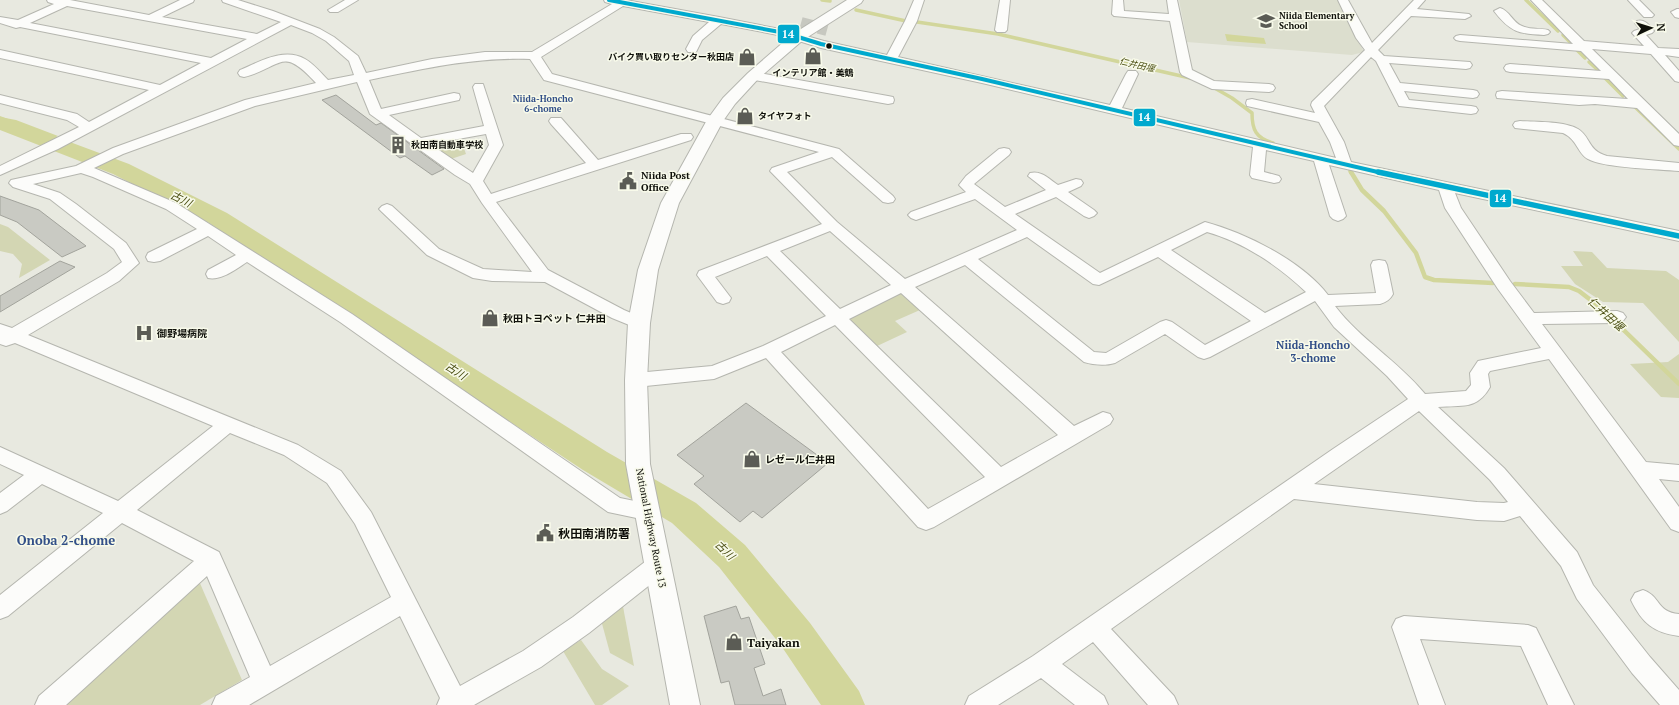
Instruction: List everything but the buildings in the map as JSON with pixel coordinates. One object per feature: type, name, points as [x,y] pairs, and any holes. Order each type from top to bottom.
[{"type":"highway","name":"National Highway Route 13","points":[[685,705],[638,464],[636,380],[639,323],[648,270],[670,203],[715,120],[729,101],[752,76],[798,37],[856,0]]},
{"type":"street","points":[[52,0],[259,38]]},
{"type":"street","points":[[151,18],[189,0]]},
{"type":"street","points":[[227,0],[291,21],[316,31],[330,39],[354,59],[360,77],[376,111],[460,172],[476,181],[487,200],[542,274],[618,314],[639,323]]},
{"type":"street","points":[[334,10],[353,0]]},
{"type":"street","points":[[609,0],[785,33],[821,44],[1345,165],[1679,236]]},
{"type":"street","points":[[891,59],[911,21],[918,0]]},
{"type":"street","points":[[1001,30],[1005,0]]},
{"type":"street","points":[[1118,0],[1118,14],[1176,18]]},
{"type":"street","points":[[1172,0],[1186,72],[1212,85],[1269,88]]},
{"type":"street","points":[[1343,0],[1362,38],[1376,54],[1396,86],[1404,103],[1471,110]]},
{"type":"street","points":[[1345,165],[1337,142],[1317,105],[1376,54],[1408,12],[1420,0]]},
{"type":"street","points":[[1536,0],[1677,138]]},
{"type":"street","points":[[1633,0],[1644,19],[1648,31],[1638,32],[1679,78]]},
{"type":"street","points":[[8,182],[55,176],[85,167],[111,154],[250,103],[325,85],[432,63],[485,56],[534,56],[622,2]]},
{"type":"street","points":[[0,32],[64,3]]},
{"type":"street","points":[[1500,11],[1514,28],[1521,31],[1570,34]]},
{"type":"street","points":[[1408,12],[1465,16]]},
{"type":"street","points":[[0,20],[214,62]]},
{"type":"street","points":[[692,49],[697,38],[719,20]]},
{"type":"street","points":[[0,171],[53,146],[291,21]]},
{"type":"street","points":[[1460,38],[1679,53]]},
{"type":"street","points":[[0,54],[161,89]]},
{"type":"street","points":[[1376,54],[1466,65]]},
{"type":"street","points":[[244,73],[290,56],[299,60],[325,85]]},
{"type":"street","points":[[534,56],[548,77],[834,152],[888,199]]},
{"type":"street","points":[[1542,56],[1596,60]]},
{"type":"street","points":[[1510,68],[1612,76]]},
{"type":"street","points":[[1114,111],[1132,74]]},
{"type":"street","points":[[752,76],[888,100]]},
{"type":"street","points":[[476,181],[496,145],[479,86]]},
{"type":"street","points":[[1396,86],[1473,94]]},
{"type":"street","points":[[1502,95],[1579,102],[1595,100],[1641,104]]},
{"type":"street","points":[[379,113],[454,97]]},
{"type":"street","points":[[0,99],[72,117],[89,126]]},
{"type":"street","points":[[1252,103],[1325,119]]},
{"type":"street","points":[[556,121],[595,165]]},
{"type":"street","points":[[1520,124],[1566,129],[1575,133],[1592,156],[1606,160],[1679,167]]},
{"type":"street","points":[[419,142],[491,129]]},
{"type":"street","points":[[487,200],[686,137]]},
{"type":"street","points":[[1260,145],[1257,175],[1274,179]]},
{"type":"street","points":[[834,152],[777,171],[832,225],[1072,436]]},
{"type":"street","points":[[1004,152],[971,179],[966,185],[1098,280],[1205,227],[1228,234],[1260,251],[1297,275],[1320,297],[1338,321],[1391,368],[1411,388],[1420,401],[1497,474],[1569,560],[1585,592],[1632,653],[1676,705]]},
{"type":"street","points":[[1320,159],[1338,216]]},
{"type":"street","points":[[85,167],[171,206],[248,255],[346,318],[615,506],[646,509]]},
{"type":"street","points":[[1035,176],[1056,192],[1089,213]]},
{"type":"street","points":[[4,336],[113,277],[131,262],[120,246],[66,203],[55,196],[8,182]]},
{"type":"street","points":[[1004,213],[1076,183]]},
{"type":"street","points":[[1445,186],[1453,208],[1504,285],[1679,523]]},
{"type":"street","points":[[916,215],[977,193]]},
{"type":"street","points":[[386,209],[433,252],[479,274],[492,276],[546,277]]},
{"type":"street","points":[[723,298],[705,275],[832,225]]},
{"type":"street","points":[[154,257],[208,230]]},
{"type":"street","points":[[636,380],[714,372],[769,350],[903,286],[1028,231]]},
{"type":"street","points":[[769,249],[998,477]]},
{"type":"street","points":[[1159,250],[1264,321]]},
{"type":"street","points":[[214,274],[248,255]]},
{"type":"street","points":[[966,258],[1090,358],[1109,359],[1166,326],[1204,353],[1264,321],[1320,297],[1380,298],[1385,294],[1379,265]]},
{"type":"street","points":[[1528,319],[1612,318]]},
{"type":"street","points":[[4,336],[291,450],[334,477],[363,518],[453,703],[532,659],[581,625],[658,564]]},
{"type":"street","points":[[769,350],[926,520],[998,477],[1103,419]]},
{"type":"street","points":[[978,705],[1095,628],[1290,490],[1420,401],[1471,398],[1481,387],[1479,373],[1484,366],[1554,352]]},
{"type":"street","points":[[0,609],[118,511],[228,424]]},
{"type":"street","points":[[0,455],[118,511],[211,559],[264,681]]},
{"type":"street","points":[[1640,470],[1679,473]]},
{"type":"street","points":[[0,505],[41,474]]},
{"type":"street","points":[[1290,490],[1477,511],[1504,512],[1524,506]]},
{"type":"street","points":[[48,705],[211,559]]},
{"type":"street","points":[[1643,600],[1657,619],[1664,624],[1679,625]]},
{"type":"street","points":[[225,705],[404,601]]},
{"type":"street","points":[[1432,705],[1404,627],[1528,636],[1561,705]]},
{"type":"street","points":[[1095,628],[1165,705]]},
{"type":"street","points":[[1042,664],[1095,705]]},
{"type":"shaded area","name":"Niida Elementary School","points":[[1179,0],[1338,0],[1364,52],[1352,55],[1187,42]]},
{"type":"shaded area","points":[[1225,34],[1264,38],[1266,44],[1227,41]]},
{"type":"shaded area","points":[[0,117],[16,120],[58,136],[42,144],[0,128]]},
{"type":"shaded area","points":[[460,137],[466,154],[451,159],[433,148],[436,141]]},
{"type":"shaded area","points":[[0,224],[8,227],[50,260],[19,278],[22,264],[13,254],[0,251]]},
{"type":"shaded area","points":[[1573,251],[1592,252],[1607,268],[1666,271],[1679,280],[1679,342],[1643,303],[1603,302],[1575,284],[1561,266],[1583,266]]},
{"type":"shaded area","points":[[901,292],[920,310],[895,321],[907,332],[875,347],[845,316]]},
{"type":"shaded area","points":[[1679,354],[1679,398],[1661,397],[1630,364],[1668,362]]},
{"type":"shaded area","points":[[199,581],[242,680],[200,705],[58,705]]},
{"type":"shaded area","points":[[622,601],[634,666],[610,653],[601,620]]},
{"type":"shaded area","points":[[581,640],[602,669],[629,686],[602,705],[595,705],[563,651]]},
{"type":"waterway","points":[[822,0],[830,1]]},
{"type":"waterway","points":[[1526,0],[1558,31]]},
{"type":"waterway","points":[[856,10],[906,21]]},
{"type":"waterway","name":"仁井田堰","points":[[917,22],[998,34],[1190,78]]},
{"type":"waterway","points":[[1563,35],[1574,46]]},
{"type":"waterway","points":[[1577,50],[1585,58]]},
{"type":"waterway","points":[[1589,62],[1599,71]]},
{"type":"waterway","points":[[1604,77],[1623,96]]},
{"type":"waterway","name":"仁井田堰","points":[[1211,86],[1232,98],[1252,113],[1254,129],[1256,132],[1263,139],[1273,143]]},
{"type":"waterway","points":[[1635,107],[1679,149]]},
{"type":"waterway","name":"古川","points":[[0,122],[121,169],[218,218],[595,461],[684,513],[732,556],[796,635],[845,705]]},
{"type":"waterway","name":"仁井田堰","points":[[1351,172],[1362,190],[1384,211],[1416,253],[1425,277],[1434,280],[1493,283]]},
{"type":"waterway","name":"仁井田堰","points":[[1515,284],[1569,287],[1579,291],[1601,308],[1679,384]]},
{"type":"tunnel","points":[[801,23],[827,30]]},
{"type":"transit line","name":"14","points":[[609,0],[785,33],[821,44],[982,79],[1377,172],[1679,236]]},
{"type":"place","name":"Niida Elementary School","points":[[1266,21]]},
{"type":"place","name":"インテリア館・美鶴","points":[[813,56]]},
{"type":"place","name":"バイク買い取りセンター秋田店","points":[[747,57]]},
{"type":"place","name":"タイヤフォト","points":[[745,116]]},
{"type":"place","name":"秋田南自動車学校","points":[[398,145]]},
{"type":"place","name":"Niida Post Office","points":[[628,181]]},
{"type":"place","name":"秋田トヨペット 仁井田","points":[[490,318]]},
{"type":"place","name":"御野場病院","points":[[144,333]]},
{"type":"place","name":"レゼール仁井田","points":[[752,459]]},
{"type":"place","name":"秋田南消防署","points":[[545,533]]},
{"type":"place","name":"Taiyakan","points":[[734,642]]},
{"type":"district","name":"Niida-Honcho 6-chome","points":[[543,104]]},
{"type":"district","name":"Niida-Honcho 3-chome","points":[[1313,351]]},
{"type":"district","name":"Onoba 2-chome","points":[[66,540]]}]
